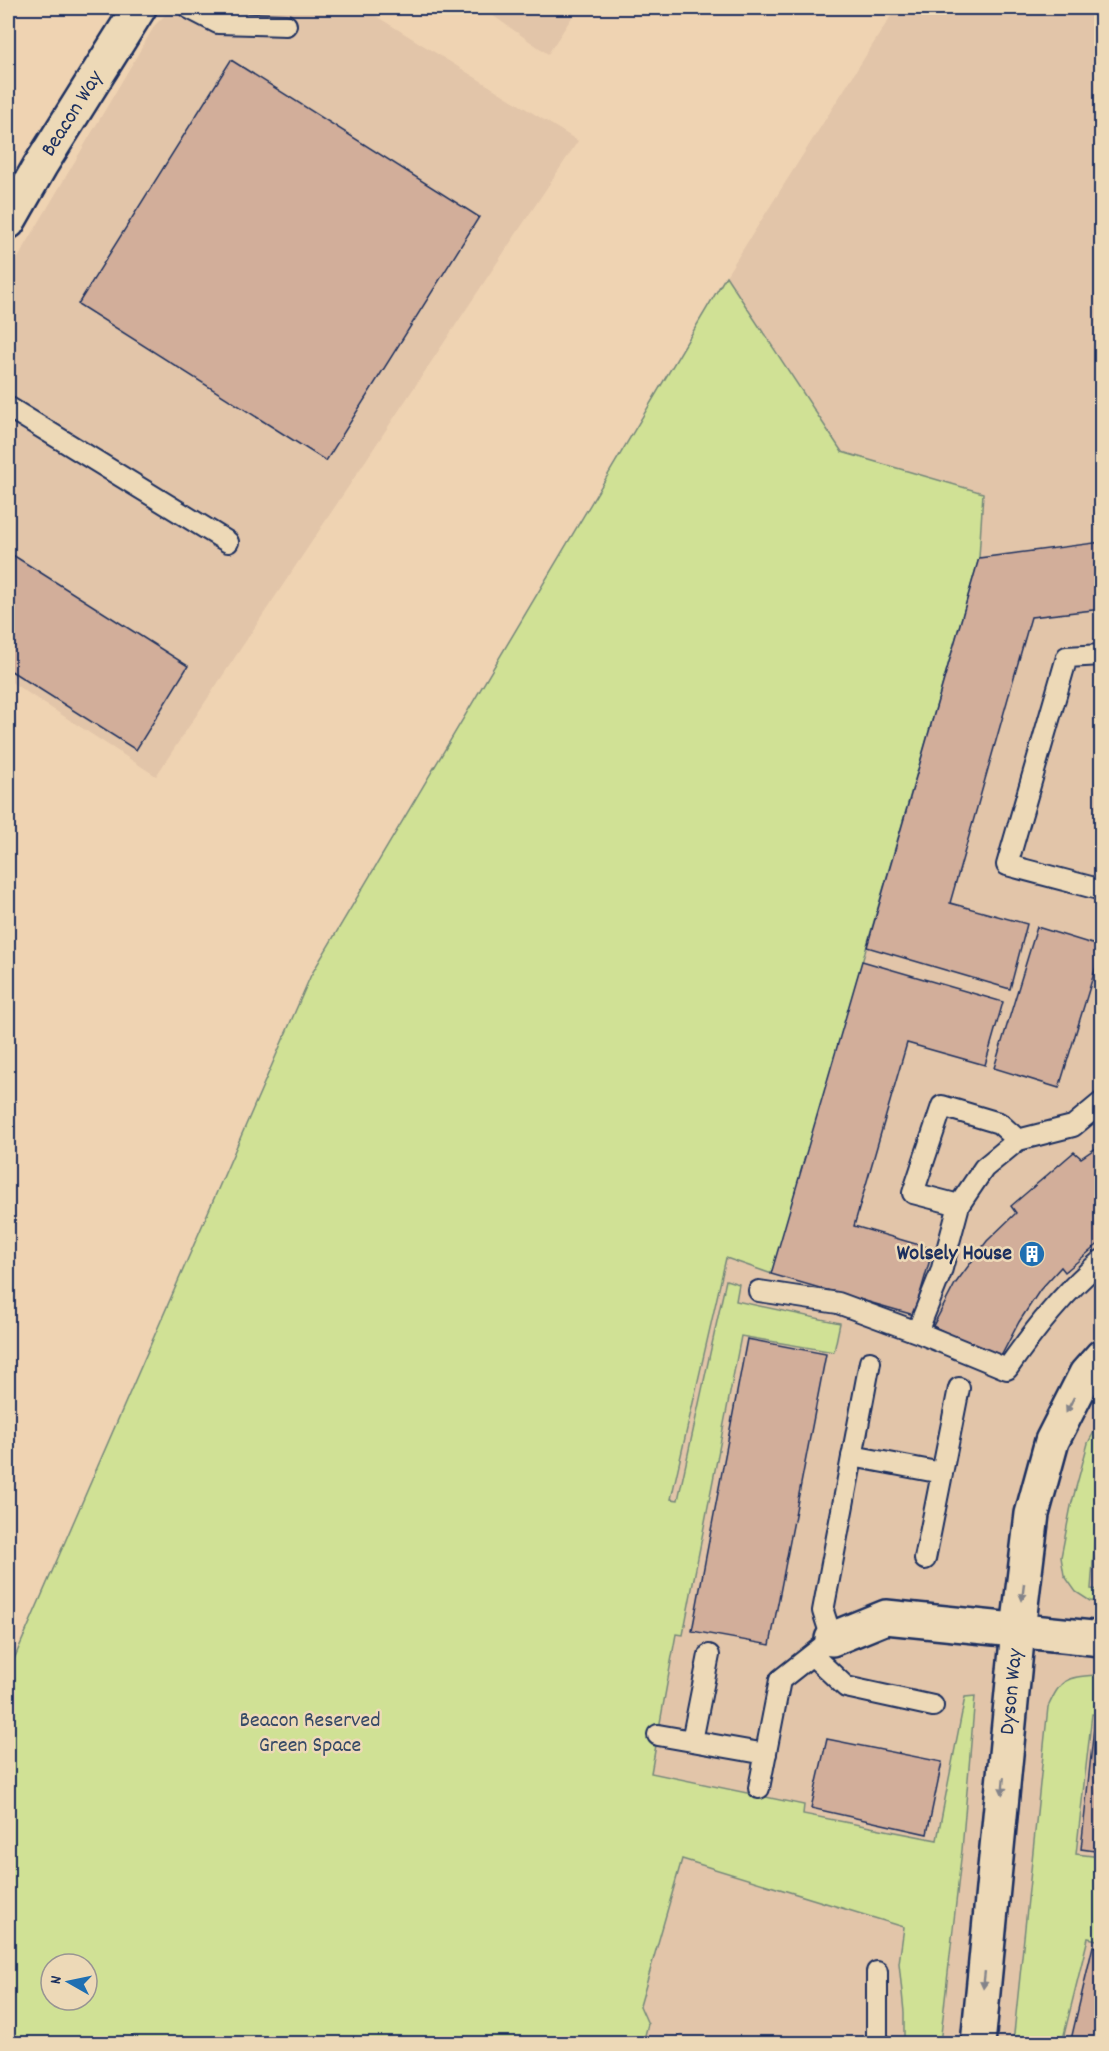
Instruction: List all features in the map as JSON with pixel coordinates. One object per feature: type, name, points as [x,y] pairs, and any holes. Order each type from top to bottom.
[{"type":"street","name":"Beacon Way","points":[[8,222],[40,166],[139,8]]},
{"type":"street","name":"Dyson Way","points":[[978,2043],[1018,1630],[1032,1514],[1052,1441],[1086,1374],[1101,1356]]},
{"type":"street","points":[[822,1647],[886,1617],[1101,1639]]},
{"type":"lane","points":[[189,8],[218,23],[286,25]]},
{"type":"lane","points":[[8,407],[228,542]]},
{"type":"lane","points":[[1101,655],[1067,657],[1006,865],[1101,890]]},
{"type":"lane","points":[[917,1332],[941,1272],[960,1205],[984,1168],[1018,1140],[1073,1126],[1101,1102]]},
{"type":"lane","points":[[960,1205],[913,1193],[942,1106],[999,1123],[1018,1140]]},
{"type":"lane","points":[[759,1291],[838,1303],[917,1332],[1008,1370],[1036,1327],[1077,1280],[1101,1260]]},
{"type":"lane","points":[[870,1362],[823,1611],[822,1647],[846,1687],[933,1706]]},
{"type":"lane","points":[[925,1559],[959,1388]]},
{"type":"lane","points":[[852,1456],[942,1473]]},
{"type":"lane","points":[[759,1788],[780,1680],[822,1647]]},
{"type":"lane","points":[[692,1741],[709,1655]]},
{"type":"lane","points":[[658,1735],[766,1754]]},
{"type":"lane","points":[[877,1972],[877,2043]]},
{"type":"shaded area","points":[[172,8],[363,8],[578,141],[156,776],[8,680],[8,275],[155,25]]},
{"type":"shaded area","points":[[482,8],[578,8],[548,54]]},
{"type":"shaded area","points":[[896,8],[1101,8],[1101,2043],[584,2044],[607,1780],[726,1258],[772,1274],[979,558],[983,493],[842,452],[726,276]]},
{"type":"green space","name":"Beacon Reserved Green Space","points":[[726,276],[842,452],[983,493],[979,558],[772,1274],[726,1258],[671,1499],[678,1500],[726,1280],[739,1284],[736,1301],[840,1323],[834,1352],[741,1336],[683,1635],[676,1634],[651,1773],[804,1805],[803,1814],[937,1840],[965,1697],[975,1696],[962,1850],[940,2043],[904,2043],[904,2012],[899,1963],[904,1927],[682,1859],[640,2006],[648,2024],[643,2043],[8,2044],[8,1673],[311,975]]},
{"type":"green space","points":[[1101,1419],[1101,1457],[1091,1589],[1101,1590],[1101,1602],[1090,1601],[1076,1592],[1064,1575],[1061,1557],[1071,1506],[1088,1443]]},
{"type":"green space","points":[[1101,1676],[1101,1715],[1092,1714],[1076,1854],[1101,1857],[1101,1941],[1088,1938],[1062,2043],[1013,2043],[1048,1707],[1065,1681]]},
{"type":"building","points":[[231,60],[479,217],[326,461],[78,304]]},
{"type":"building","points":[[1102,542],[1102,609],[1031,617],[950,903],[1027,924],[1010,989],[867,947],[979,558]]},
{"type":"building","points":[[8,552],[188,666],[136,750],[8,669]]},
{"type":"building","points":[[1037,927],[1102,947],[1059,1088],[994,1068]]},
{"type":"building","points":[[862,961],[1003,1002],[985,1065],[907,1043],[854,1226],[933,1249],[914,1315],[771,1274]]},
{"type":"building","name":"Wolsely House","points":[[1102,1144],[1102,1241],[1065,1272],[1061,1267],[1040,1290],[1019,1322],[999,1360],[933,1326],[955,1284],[987,1241],[1016,1213],[1011,1206],[1074,1152],[1081,1158]]},
{"type":"building","points":[[747,1339],[826,1354],[770,1645],[692,1631]]},
{"type":"building","points":[[1095,1718],[1102,1718],[1102,1852],[1081,1849]]},
{"type":"building","points":[[827,1739],[942,1762],[927,1834],[811,1808]]},
{"type":"building","points":[[1093,1946],[1102,1948],[1102,2044],[1070,2044]]},
{"type":"place","name":"Wolsely House","points":[[1032,1254]]}]
